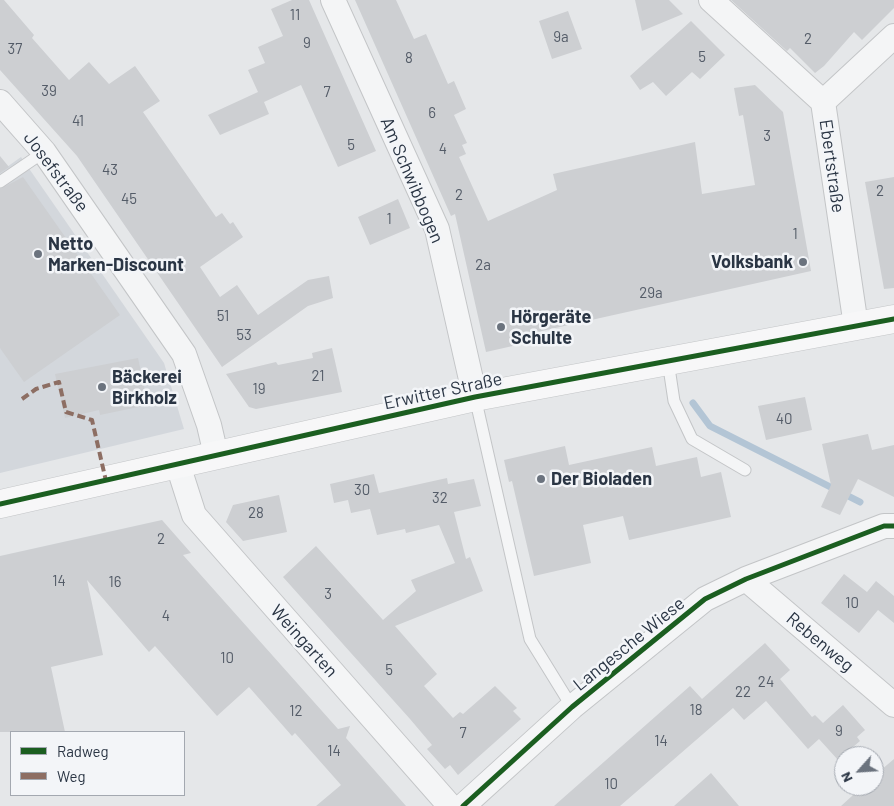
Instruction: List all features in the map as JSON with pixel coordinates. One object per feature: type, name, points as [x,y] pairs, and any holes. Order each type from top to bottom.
[{"type":"street","name":"Am Schwibbogen","points":[[333,0],[437,229],[475,397]]},
{"type":"street","points":[[711,0],[823,102]]},
{"type":"street","name":"Ebertstraße","points":[[856,326],[823,102],[894,36]]},
{"type":"street","name":"Josefstraße","points":[[0,102],[44,152],[184,354],[209,425],[216,455]]},
{"type":"street","name":"Erwitter Straße","points":[[0,504],[475,397],[894,319]]},
{"type":"street","name":"Weingarten","points":[[178,465],[194,515],[450,806]]},
{"type":"street","name":"Langesche Wiese","points":[[463,806],[572,707],[705,599],[746,579],[884,526],[894,526]]},
{"type":"street","name":"Rebenweg","points":[[746,579],[894,705]]},
{"type":"lane","points":[[0,182],[44,152]]},
{"type":"lane","points":[[668,361],[674,401],[692,439],[746,470]]},
{"type":"lane","points":[[475,397],[530,639],[572,707]]},
{"type":"shaded area","points":[[21,157],[164,363],[184,429],[0,473],[0,172]]},
{"type":"building","points":[[0,0],[4,0],[34,35],[32,38],[69,80],[89,62],[109,84],[135,66],[160,101],[143,112],[216,217],[222,213],[230,224],[233,222],[243,237],[200,267],[220,297],[237,285],[258,315],[308,280],[329,276],[333,298],[308,306],[222,367],[77,156],[0,70]]},
{"type":"building","points":[[292,0],[309,0],[376,151],[338,167],[301,85],[264,102],[269,114],[220,135],[208,115],[258,92],[248,70],[265,63],[258,47],[283,36],[271,9]]},
{"type":"building","points":[[355,0],[396,0],[414,39],[426,34],[448,84],[454,81],[466,109],[454,115],[467,143],[462,145],[466,154],[459,157],[488,221],[557,190],[553,174],[695,142],[702,194],[755,185],[743,115],[739,116],[734,88],[755,85],[783,112],[811,271],[524,335],[526,343],[486,352],[455,214],[451,216]]},
{"type":"building","points":[[635,0],[669,0],[683,14],[642,31]]},
{"type":"building","points":[[731,0],[894,0],[894,8],[862,40],[854,32],[824,66],[815,73],[790,48],[787,51]]},
{"type":"building","points":[[568,11],[582,49],[552,59],[539,21]]},
{"type":"building","points":[[691,21],[725,55],[700,79],[692,72],[666,96],[653,82],[640,90],[630,76]]},
{"type":"building","points":[[0,156],[9,167],[0,173]]},
{"type":"building","name":"Netto Marken-Discount","points":[[23,177],[120,315],[24,382],[0,348],[0,189]]},
{"type":"building","points":[[894,177],[894,288],[884,289],[865,182]]},
{"type":"building","points":[[398,199],[410,228],[370,245],[358,217]]},
{"type":"building","points":[[332,348],[342,392],[256,409],[249,407],[226,374],[276,362],[278,365],[313,358],[312,353]]},
{"type":"building","name":"Bäckerei Birkholz","points":[[138,358],[148,405],[100,415],[99,410],[65,418],[55,374]]},
{"type":"building","points":[[805,397],[812,430],[766,440],[758,406]]},
{"type":"building","points":[[868,434],[872,450],[894,445],[894,497],[858,479],[840,515],[821,507],[831,485],[822,444]]},
{"type":"building","points":[[565,446],[569,465],[652,447],[656,466],[697,457],[701,477],[721,472],[731,517],[629,540],[623,516],[583,525],[591,563],[534,576],[512,481],[509,482],[504,460]]},
{"type":"building","points":[[374,474],[379,493],[447,478],[448,484],[474,479],[481,506],[454,512],[466,559],[470,557],[483,591],[395,626],[437,674],[424,686],[453,718],[460,712],[463,714],[495,686],[517,708],[513,711],[521,719],[458,775],[450,765],[445,769],[427,749],[432,745],[283,577],[316,546],[383,620],[416,591],[411,580],[455,563],[439,525],[406,533],[405,529],[377,535],[370,509],[351,513],[348,500],[334,503],[330,484]]},
{"type":"building","points":[[279,495],[287,532],[243,541],[226,522],[233,505]]},
{"type":"building","points":[[162,520],[191,553],[183,555],[338,729],[350,726],[346,738],[406,806],[316,806],[341,785],[295,733],[292,736],[249,687],[217,716],[155,646],[149,652],[87,580],[103,655],[51,667],[65,731],[0,732],[0,556]]},
{"type":"building","points":[[844,574],[867,592],[876,581],[894,596],[894,623],[878,610],[859,633],[821,603]]},
{"type":"building","points":[[765,643],[790,670],[780,679],[812,717],[815,715],[823,723],[843,705],[865,730],[857,737],[860,741],[854,746],[834,746],[834,756],[819,739],[808,749],[766,701],[744,720],[733,708],[620,806],[554,806],[690,686],[702,699]]},
{"type":"building","points":[[894,759],[894,806],[841,806],[852,796],[884,796],[884,768]]},
{"type":"building","points":[[711,773],[739,806],[674,806]]},
{"type":"waterway","points":[[693,403],[710,426],[860,502]]},
{"type":"marked path","points":[[22,399],[36,389],[59,382],[66,412],[92,420],[106,481]]},
{"type":"cycle path","points":[[0,504],[475,397],[894,319]]},
{"type":"cycle path","points":[[463,806],[572,707],[705,599],[746,579],[884,526],[894,526]]},
{"type":"place","name":"Netto Marken-Discount","points":[[38,254]]},
{"type":"place","name":"Volksbank","points":[[803,262]]},
{"type":"place","name":"Hörgeräte Schulte","points":[[501,327]]},
{"type":"place","name":"Bäckerei Birkholz","points":[[102,387]]},
{"type":"place","name":"Der Bioladen","points":[[541,479]]}]
